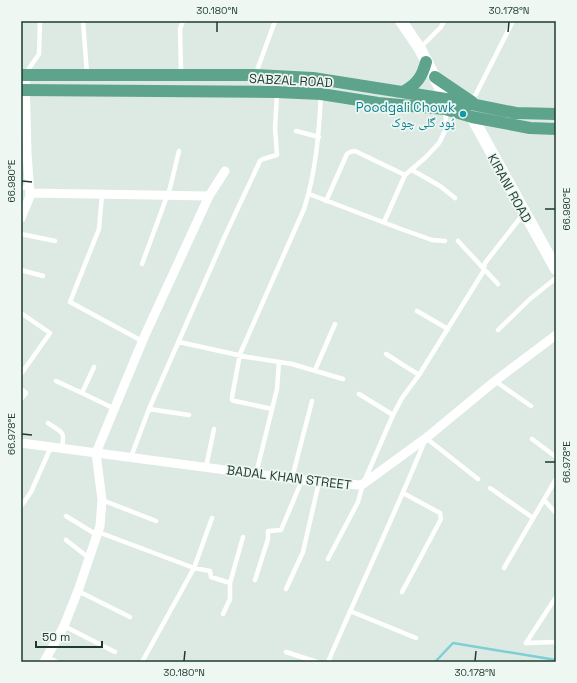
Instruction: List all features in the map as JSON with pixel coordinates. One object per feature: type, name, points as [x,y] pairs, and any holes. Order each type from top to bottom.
[{"type":"main road","points":[[401,21],[420,49],[435,77],[445,104]]},
{"type":"main road","points":[[403,92],[414,86],[423,72],[426,62]]},
{"type":"main road","name":"SABZAL ROAD","points":[[23,75],[256,75],[313,78],[403,92],[445,104],[472,117],[530,128],[556,129]]},
{"type":"main road","points":[[435,77],[473,104]]},
{"type":"main road","name":"SABZAL ROAD","points":[[23,90],[277,92],[321,94],[378,104],[473,104],[516,113],[556,114]]},
{"type":"main road","name":"KIRANI ROAD","points":[[473,104],[472,117],[556,269]]},
{"type":"street","points":[[21,218],[30,196],[27,189],[24,153],[23,75]]},
{"type":"street","points":[[45,660],[64,626],[78,592],[100,526],[102,500],[96,452],[142,341],[209,196],[225,170]]},
{"type":"street","points":[[27,189],[102,194],[209,196]]},
{"type":"street","name":"BADAL KHAN STREET","points":[[21,443],[302,480],[359,485],[363,484],[426,438],[496,381],[556,335]]},
{"type":"lane","points":[[23,75],[39,54],[40,21]]},
{"type":"lane","points":[[83,21],[87,74]]},
{"type":"lane","points":[[181,75],[180,29],[183,21]]},
{"type":"lane","points":[[256,75],[275,21]]},
{"type":"lane","points":[[420,49],[441,27],[444,21]]},
{"type":"lane","points":[[473,104],[479,87],[513,21]]},
{"type":"lane","points":[[131,457],[149,409],[224,238],[260,161],[277,155],[275,128],[277,92]]},
{"type":"lane","points":[[272,409],[232,400],[240,354],[304,209],[309,194],[319,137],[321,94]]},
{"type":"lane","points":[[384,222],[405,175],[439,143],[447,127],[445,104]]},
{"type":"lane","points":[[296,131],[319,137]]},
{"type":"lane","points":[[142,264],[170,188],[179,151]]},
{"type":"lane","points":[[326,201],[347,154],[350,152],[355,151],[405,175]]},
{"type":"lane","points":[[412,170],[440,186],[455,198]]},
{"type":"lane","points":[[102,194],[99,229],[70,302],[142,341]]},
{"type":"lane","points":[[309,194],[432,240],[445,241]]},
{"type":"lane","points":[[328,559],[358,502],[363,484],[402,398],[419,375],[448,329],[483,272],[485,263],[524,213]]},
{"type":"lane","points":[[21,234],[55,241]]},
{"type":"lane","points":[[458,240],[498,284]]},
{"type":"lane","points":[[21,270],[43,276]]},
{"type":"lane","points":[[498,330],[530,299],[556,278]]},
{"type":"lane","points":[[417,311],[448,329]]},
{"type":"lane","points":[[21,313],[50,333],[21,374]]},
{"type":"lane","points":[[315,370],[335,324]]},
{"type":"lane","points":[[179,342],[315,370],[343,379]]},
{"type":"lane","points":[[386,354],[419,375]]},
{"type":"lane","points":[[256,474],[277,389],[279,362]]},
{"type":"lane","points":[[82,394],[94,367]]},
{"type":"lane","points":[[56,380],[114,409]]},
{"type":"lane","points":[[496,381],[531,406]]},
{"type":"lane","points":[[21,390],[26,393],[21,399]]},
{"type":"lane","points":[[359,394],[393,415]]},
{"type":"lane","points":[[292,478],[312,401]]},
{"type":"lane","points":[[149,409],[189,415]]},
{"type":"lane","points":[[48,423],[64,436],[62,448]]},
{"type":"lane","points":[[206,467],[214,429]]},
{"type":"lane","points":[[328,662],[426,438],[478,479]]},
{"type":"lane","points":[[532,439],[556,458]]},
{"type":"lane","points":[[22,505],[31,492],[51,447]]},
{"type":"lane","points":[[504,568],[556,479]]},
{"type":"lane","points":[[255,580],[268,539],[268,531],[281,530],[302,480]]},
{"type":"lane","points":[[286,589],[302,552],[319,482]]},
{"type":"lane","points":[[490,488],[533,518]]},
{"type":"lane","points":[[402,592],[441,519],[440,513],[403,493]]},
{"type":"lane","points":[[102,500],[156,521]]},
{"type":"lane","points":[[544,500],[556,513]]},
{"type":"lane","points":[[66,516],[97,533],[194,568],[210,571],[211,577],[230,583]]},
{"type":"lane","points":[[142,662],[194,568],[212,518]]},
{"type":"lane","points":[[223,614],[230,599],[230,583],[243,537]]},
{"type":"lane","points":[[66,540],[89,558]]},
{"type":"lane","points":[[78,592],[130,617]]},
{"type":"lane","points":[[556,597],[526,643],[556,642]]},
{"type":"lane","points":[[350,611],[416,638]]},
{"type":"lane","points":[[64,626],[115,652]]},
{"type":"lane","points":[[286,652],[317,662]]},
{"type":"lane","points":[[45,660],[57,662]]},
{"type":"waterway","points":[[435,662],[453,643],[556,660]]},
{"type":"place","name":"Poodgali Chowk پُود گلی چوک","points":[[463,114]]}]
